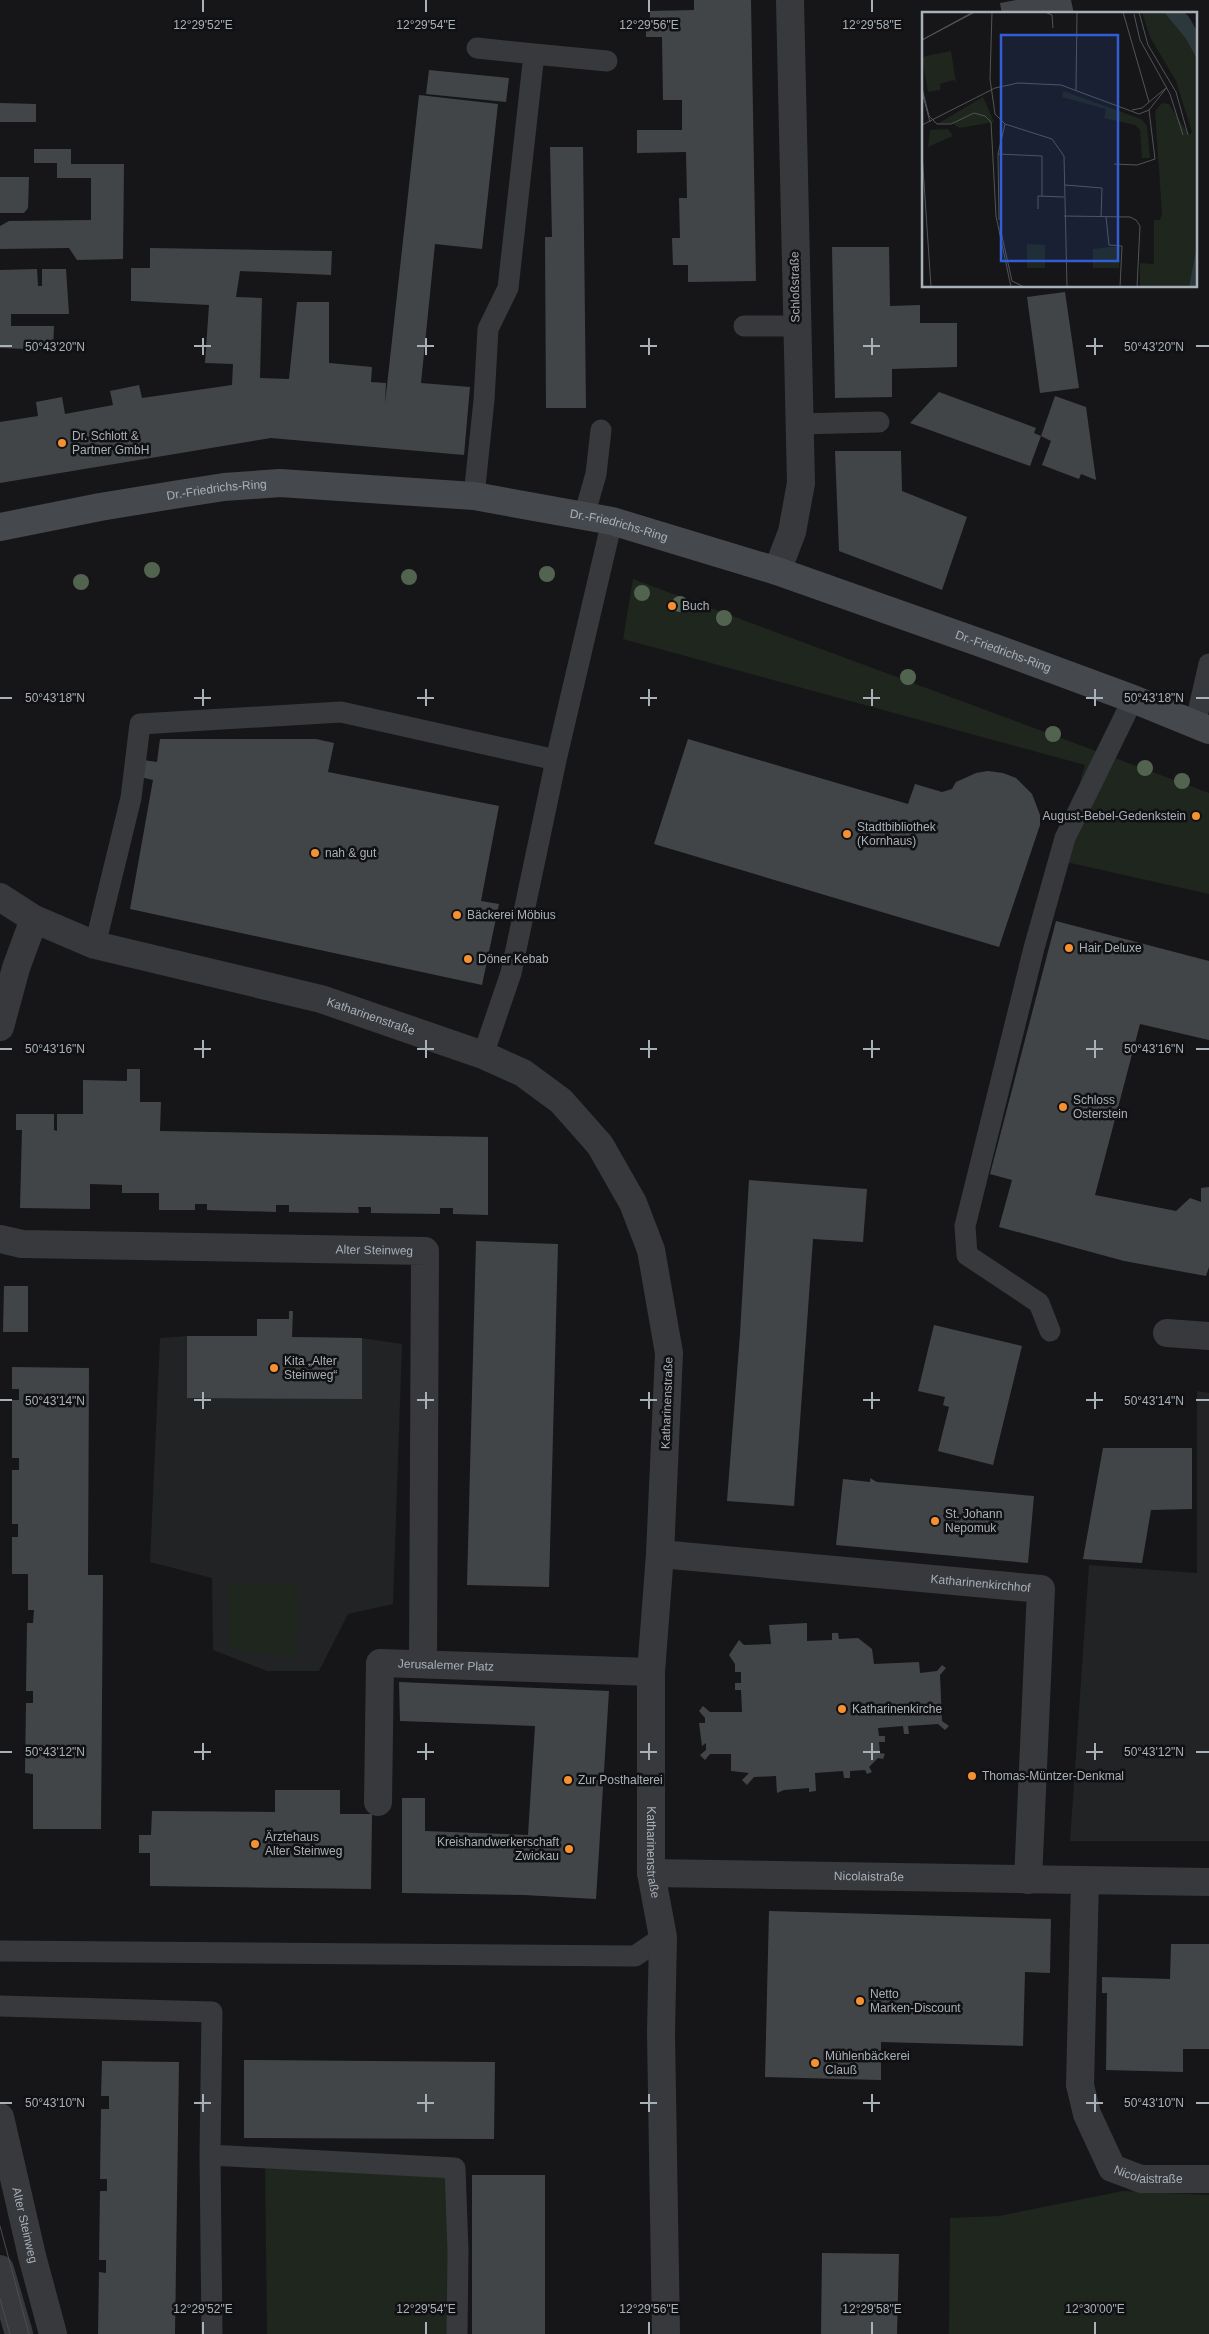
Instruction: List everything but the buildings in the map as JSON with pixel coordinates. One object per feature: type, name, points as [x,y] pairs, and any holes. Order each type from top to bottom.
[{"type":"main road","name":"Dr.-Friedrichs-Ring","points":[[0,527],[100,506],[173,494],[224,487],[280,483],[474,496],[612,521],[777,571],[1133,699],[1202,728]]},
{"type":"street","name":"Schloßstraße","points":[[777,571],[792,532],[801,483],[798,424],[790,0]]},
{"type":"street","name":"Katharinenstraße","points":[[0,897],[34,919],[96,945],[322,999],[483,1055],[523,1073],[561,1101],[600,1145],[633,1203],[652,1250],[669,1353],[660,1554],[651,1672],[651,1873],[664,1937],[662,2033],[666,2334]]},
{"type":"street","points":[[0,1027],[16,968],[34,919]]},
{"type":"street","name":"Alter Steinweg","points":[[0,1238],[22,1244],[425,1251],[423,1664]]},
{"type":"street","points":[[1167,1333],[1209,1336]]},
{"type":"street","name":"Katharinenkirchhof","points":[[660,1554],[1041,1588],[1028,1880]]},
{"type":"street","name":"Jerusalemer Platz","points":[[378,1802],[380,1662],[651,1672]]},
{"type":"street","name":"Nicolaistraße","points":[[651,1873],[1209,1882]]},
{"type":"street","name":"Nicolaistraße","points":[[1085,1881],[1080,2085],[1087,2114],[1112,2168],[1141,2179],[1209,2179]]},
{"type":"street","name":"Alter Steinweg","points":[[0,2117],[32,2256],[53,2334]]},
{"type":"street","points":[[0,2270],[19,2334]]},
{"type":"lane","points":[[477,48],[607,61]]},
{"type":"lane","points":[[474,496],[484,400],[488,330],[508,288],[534,54]]},
{"type":"lane","points":[[744,326],[796,326]]},
{"type":"lane","points":[[798,424],[880,422]]},
{"type":"lane","points":[[584,516],[596,474],[601,430]]},
{"type":"lane","points":[[483,1055],[511,973],[556,760],[612,521]]},
{"type":"lane","points":[[1202,728],[1209,664]]},
{"type":"lane","points":[[1050,1330],[1039,1303],[967,1255],[965,1226],[1034,948],[1065,838],[1133,699]]},
{"type":"lane","points":[[96,945],[131,798],[140,724],[341,712],[556,760]]},
{"type":"lane","points":[[0,1951],[635,1956],[664,1937]]},
{"type":"lane","points":[[0,2006],[212,2012],[210,2155],[212,2334]]},
{"type":"lane","points":[[210,2155],[455,2168],[458,2251],[457,2334]]},
{"type":"shaded area","points":[[633,579],[1209,793],[1209,894],[1057,860],[1085,765],[623,639]]},
{"type":"shaded area","points":[[187,1336],[362,1338],[402,1344],[393,1604],[348,1614],[319,1671],[267,1671],[213,1650],[212,1578],[150,1562],[160,1338]]},
{"type":"shaded area","points":[[1197,1391],[1209,1393],[1209,1841],[1070,1841],[1089,1565],[1197,1573]]},
{"type":"shaded area","points":[[227,1585],[298,1585],[297,1658],[230,1649]]},
{"type":"shaded area","points":[[265,2163],[448,2173],[450,2334],[267,2334]]},
{"type":"shaded area","points":[[1123,2191],[1209,2195],[1209,2334],[949,2334],[950,2218],[999,2216]]},
{"type":"tram line","points":[[0,2226],[29,2334]]},
{"type":"tram line","points":[[0,2299],[10,2334]]},
{"type":"place","name":"Dr. Schlott & Partner GmbH","points":[[62,443]]},
{"type":"place","name":"Buch","points":[[672,606]]},
{"type":"place","name":"August-Bebel-Gedenkstein","points":[[1196,816]]},
{"type":"place","name":"Stadtbibliothek (Kornhaus)","points":[[847,834]]},
{"type":"place","name":"nah & gut","points":[[315,853]]},
{"type":"place","name":"Bäckerei Möbius","points":[[457,915]]},
{"type":"place","name":"Hair Deluxe","points":[[1069,948]]},
{"type":"place","name":"Döner Kebab","points":[[468,959]]},
{"type":"place","name":"Schloss Osterstein","points":[[1063,1107]]},
{"type":"place","name":"Kita „Alter Steinweg“","points":[[274,1368]]},
{"type":"place","name":"St. Johann Nepomuk","points":[[935,1521]]},
{"type":"place","name":"Katharinenkirche","points":[[842,1709]]},
{"type":"place","name":"Thomas-Müntzer-Denkmal","points":[[972,1776]]},
{"type":"place","name":"Zur Posthalterei","points":[[568,1780]]},
{"type":"place","name":"Ärztehaus Alter Steinweg","points":[[255,1844]]},
{"type":"place","name":"Kreishandwerkerschaft Zwickau","points":[[569,1849]]},
{"type":"place","name":"Netto Marken-Discount","points":[[860,2001]]},
{"type":"place","name":"Mühlenbäckerei Clauß","points":[[815,2063]]}]
